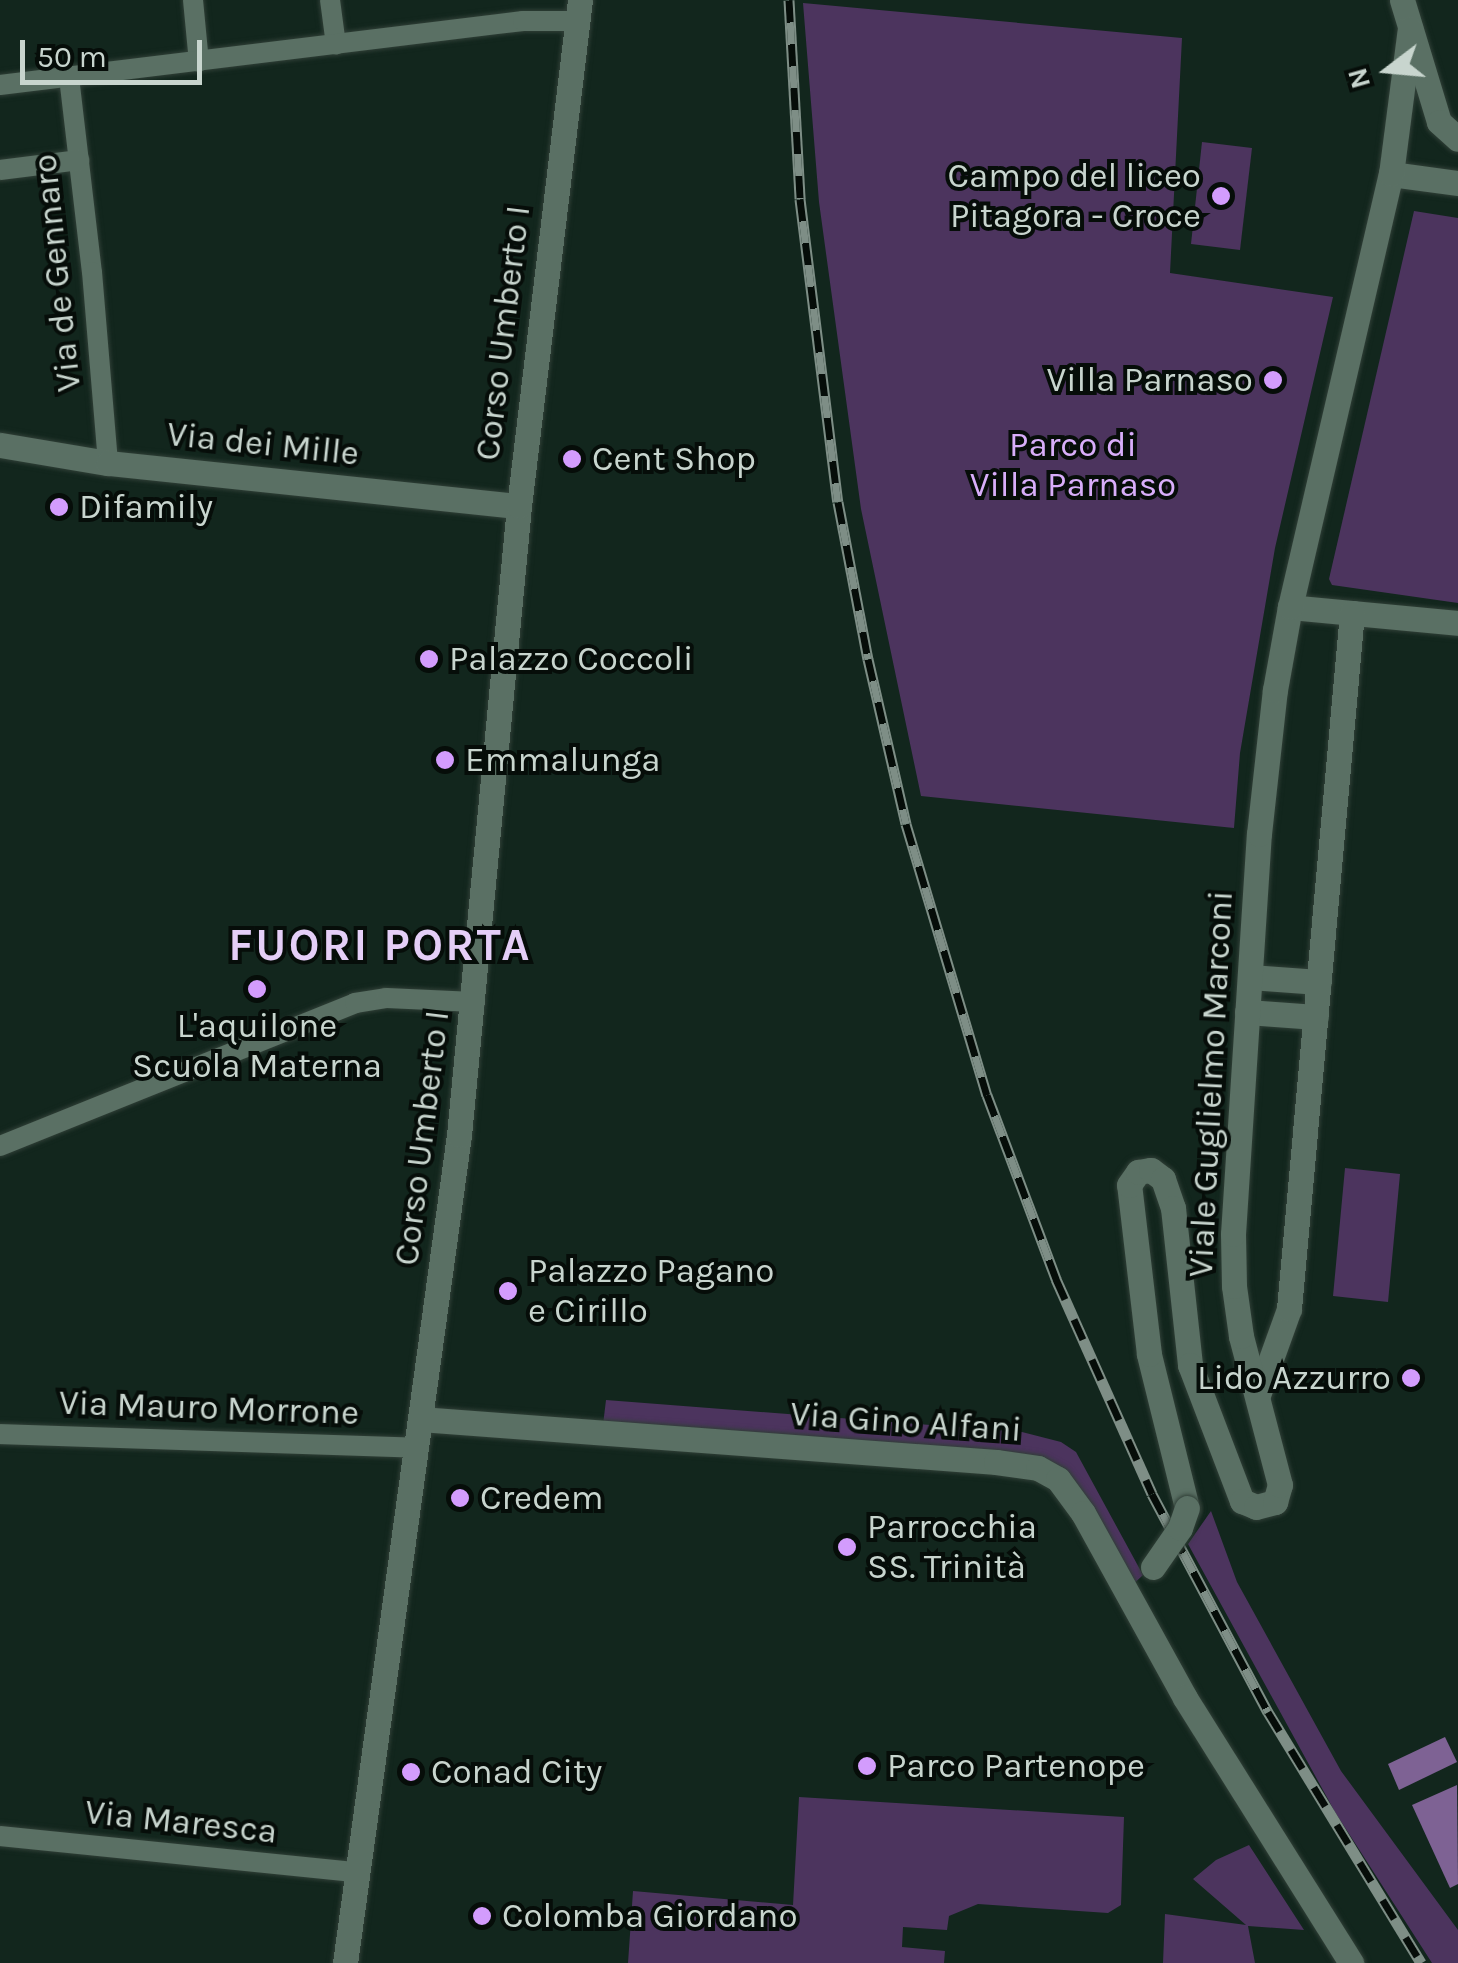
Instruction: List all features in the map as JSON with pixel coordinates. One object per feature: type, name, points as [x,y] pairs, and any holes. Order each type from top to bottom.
[{"type":"street","points":[[192,0],[199,62]]},
{"type":"street","points":[[330,0],[336,44]]},
{"type":"street","name":"Viale Guglielmo Marconi","points":[[1124,1593],[1153,1567],[1180,1528],[1187,1508],[1144,1322],[1129,1186],[1138,1172],[1152,1170],[1163,1180],[1173,1208],[1190,1365],[1242,1501],[1256,1507],[1275,1502],[1280,1485],[1242,1336],[1234,1269],[1259,834],[1275,690],[1290,607],[1391,174],[1410,28],[1402,0]]},
{"type":"street","points":[[0,85],[336,44],[522,11],[578,10]]},
{"type":"street","name":"Corso Umberto I","points":[[345,1963],[475,1002],[518,506],[578,10]]},
{"type":"street","points":[[1410,28],[1439,122],[1458,139]]},
{"type":"street","name":"Via de Gennaro","points":[[69,77],[108,462]]},
{"type":"street","points":[[0,170],[79,160]]},
{"type":"street","points":[[1391,174],[1458,183]]},
{"type":"street","name":"Via dei Mille","points":[[0,445],[108,462],[518,506]]},
{"type":"street","points":[[1290,607],[1458,623]]},
{"type":"street","points":[[1258,1395],[1290,1310],[1352,613]]},
{"type":"street","points":[[1250,977],[1319,982]]},
{"type":"street","points":[[1,1141],[355,1003],[386,998],[475,1002]]},
{"type":"street","points":[[1247,1012],[1316,1017]]},
{"type":"street","name":"Via Gino Alfani","points":[[420,1418],[1038,1468],[1058,1479],[1084,1513],[1124,1593],[1351,1963]]},
{"type":"street","name":"Via Mauro Morrone","points":[[0,1434],[415,1448]]},
{"type":"street","name":"Via Maresca","points":[[0,1836],[356,1872]]},
{"type":"green space","name":"Parco di Villa Parnaso","points":[[803,3],[1182,38],[1170,273],[1333,297],[1275,548],[1240,753],[1234,828],[921,796],[861,509],[819,202]]},
{"type":"green space","name":"Campo del liceo Pitagora - Croce","points":[[1202,142],[1252,148],[1240,250],[1191,244]]},
{"type":"green space","points":[[1414,211],[1458,218],[1458,603],[1332,585],[1329,579]]},
{"type":"green space","points":[[1345,1168],[1400,1174],[1388,1302],[1333,1296]]},
{"type":"green space","points":[[606,1400],[1022,1432],[1061,1442],[1076,1452],[1143,1575],[1124,1593],[1058,1479],[602,1433]]},
{"type":"green space","points":[[1211,1511],[1237,1582],[1341,1771],[1458,1930],[1458,1963],[1432,1963],[1335,1812],[1188,1544]]},
{"type":"green space","points":[[799,1797],[1124,1817],[1121,1905],[1108,1913],[978,1904],[949,1916],[947,1930],[903,1927],[902,1947],[945,1951],[944,1963],[628,1963],[633,1891],[793,1905]]},
{"type":"green space","points":[[1249,1845],[1304,1930],[1248,1926],[1255,1963],[1163,1963],[1165,1914],[1246,1925],[1193,1879],[1216,1860]]},
{"type":"shaded area","points":[[1445,1737],[1457,1762],[1399,1790],[1388,1764]]},
{"type":"shaded area","points":[[1457,1785],[1458,1884],[1450,1888],[1412,1805]]},
{"type":"railway","points":[[789,0],[800,199],[838,502],[868,659],[906,824],[987,1095],[1056,1279],[1152,1494],[1268,1712],[1421,1963]]},
{"type":"place","name":"Campo del liceo Pitagora - Croce","points":[[1221,196]]},
{"type":"place","name":"Villa Parnaso","points":[[1273,380]]},
{"type":"place","name":"Cent Shop","points":[[572,459]]},
{"type":"place","name":"Difamily","points":[[59,507]]},
{"type":"place","name":"Palazzo Coccoli","points":[[429,659]]},
{"type":"place","name":"Emmalunga","points":[[445,760]]},
{"type":"place","name":"L'aquilone Scuola Materna","points":[[257,989]]},
{"type":"place","name":"Palazzo Pagano e Cirillo","points":[[508,1291]]},
{"type":"place","name":"Lido Azzurro","points":[[1411,1378]]},
{"type":"place","name":"Credem","points":[[460,1498]]},
{"type":"place","name":"Parrocchia SS. Trinità","points":[[847,1547]]},
{"type":"place","name":"Parco Partenope","points":[[867,1766]]},
{"type":"place","name":"Conad City","points":[[411,1772]]},
{"type":"place","name":"Colomba Giordano","points":[[482,1916]]},
{"type":"district","name":"FUORI PORTA","points":[[380,946]]}]
